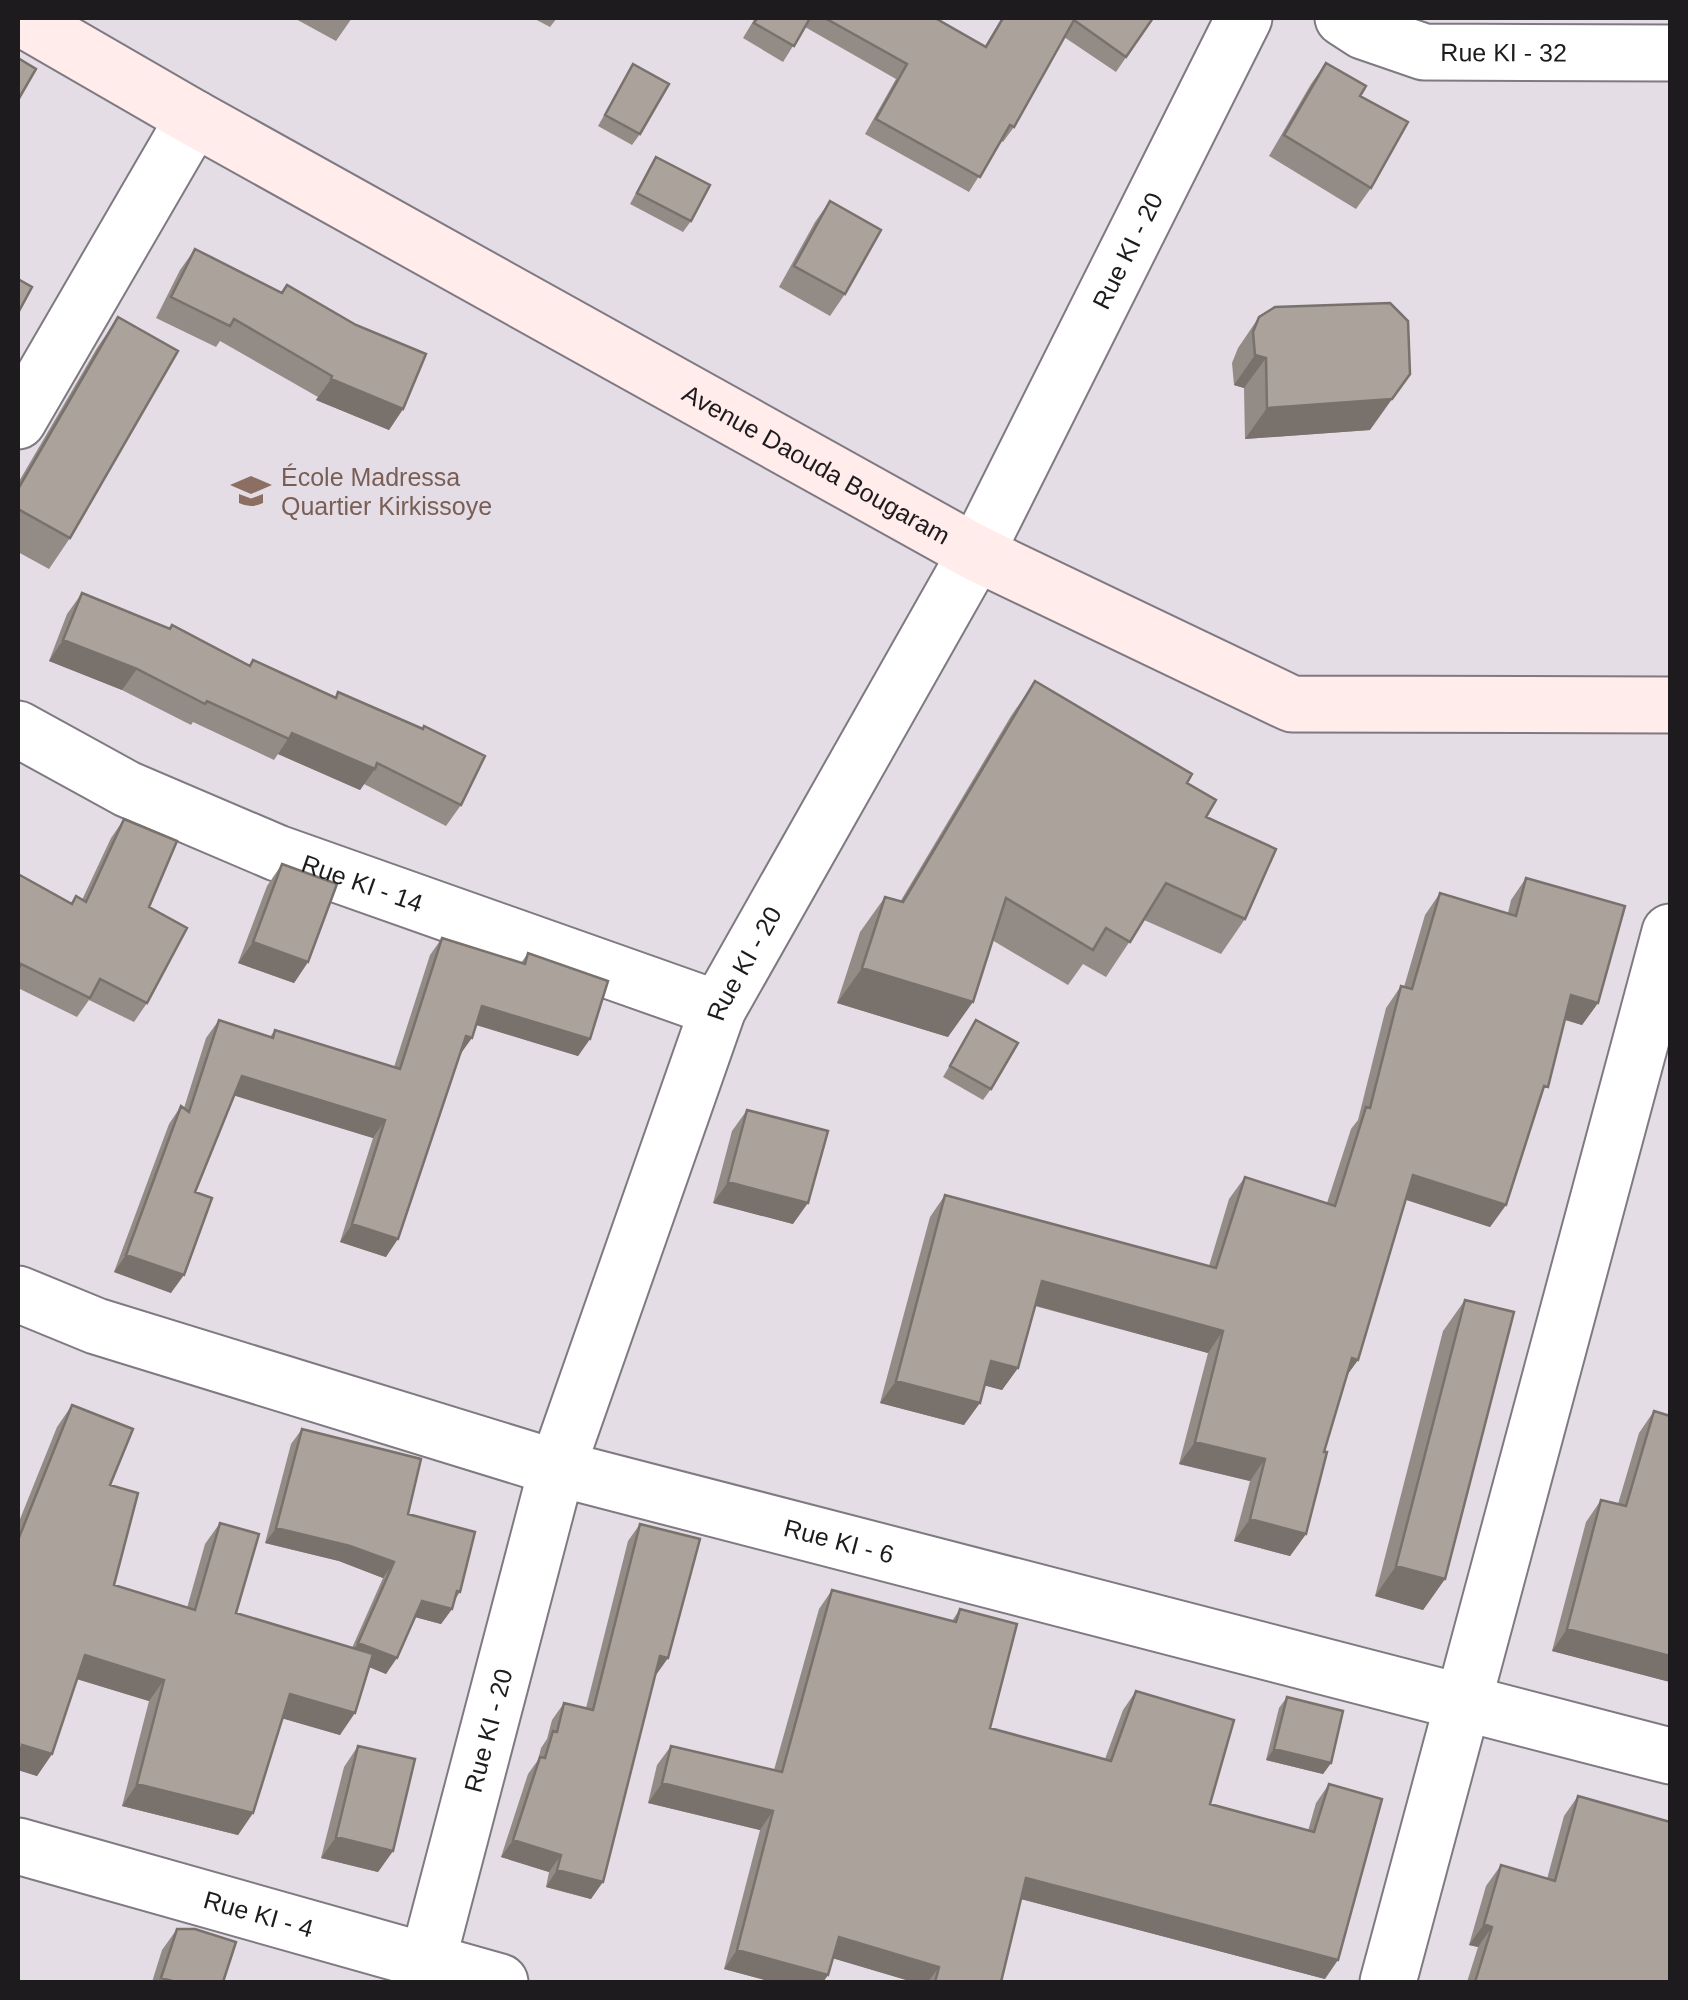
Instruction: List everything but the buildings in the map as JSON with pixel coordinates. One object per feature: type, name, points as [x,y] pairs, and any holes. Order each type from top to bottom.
[{"type":"street","name":"Avenue Daouda Bougaram","points":[[21,18],[976,553],[1292,704],[1670,706]]},
{"type":"street","name":"Rue KI - 20","points":[[424,1973],[557,1468],[718,1008],[976,553],[1244,18]]},
{"type":"street","name":"Rue KI - 32","points":[[1343,18],[1363,32],[1424,52],[1670,52]]},
{"type":"street","points":[[18,421],[194,118]]},
{"type":"street","name":"Rue KI - 14","points":[[18,729],[127,788],[277,853],[718,1008]]},
{"type":"street","points":[[1388,1982],[1670,932]]},
{"type":"street","name":"Rue KI - 6","points":[[18,1294],[96,1326],[557,1468],[1670,1756]]},
{"type":"street","name":"Rue KI - 4","points":[[18,1846],[424,1973],[500,1982]]},
{"type":"place","name":"École Madressa Quartier Kirkissoye","points":[[251,491]]}]
